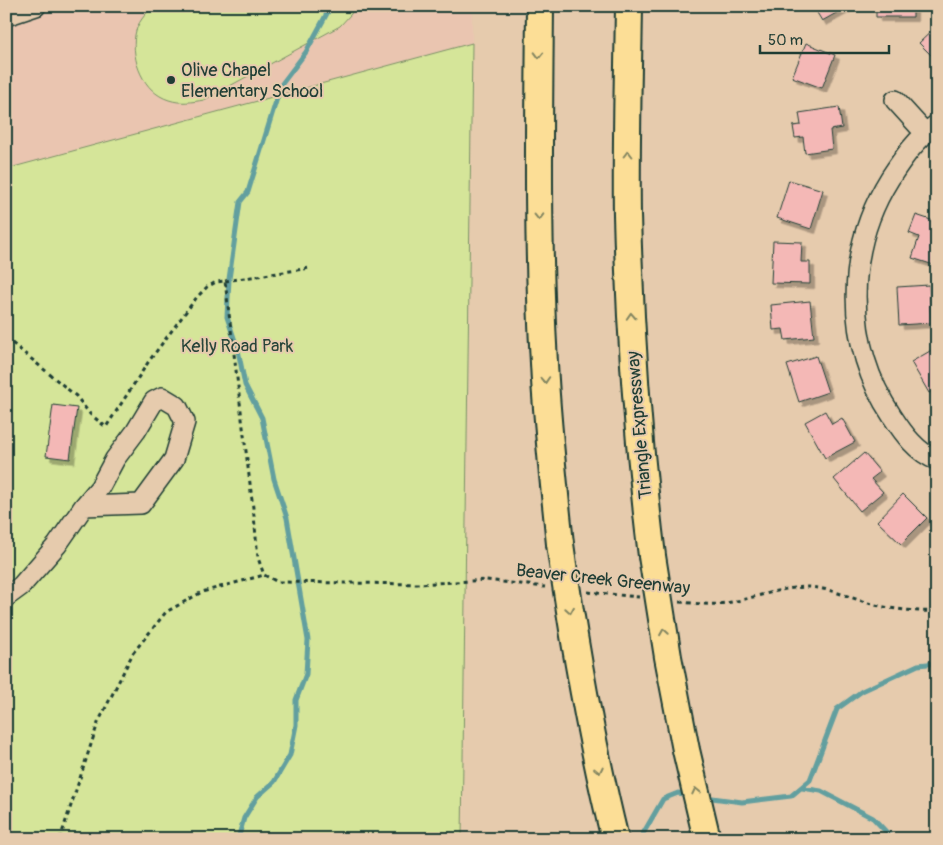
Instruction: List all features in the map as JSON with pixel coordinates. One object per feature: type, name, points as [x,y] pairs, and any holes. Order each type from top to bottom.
[{"type":"highway","points":[[540,6],[538,175],[541,300],[550,458],[560,544],[581,678],[594,750],[615,839]]},
{"type":"highway","name":"Triangle Expressway","points":[[629,6],[627,214],[630,310],[638,432],[652,556],[671,675],[707,839]]},
{"type":"street","points":[[6,16],[36,6]]},
{"type":"street","points":[[895,100],[931,128],[900,161],[881,192],[872,212],[858,260],[856,308],[859,335],[864,358],[876,389],[886,407],[900,428],[914,444],[928,457],[937,460]]},
{"type":"street","points":[[6,597],[21,586],[57,545],[84,506],[100,487],[115,458],[136,431],[154,401],[162,398],[177,406],[184,422],[174,458],[141,504],[84,506]]},
{"type":"path","points":[[6,338],[76,396],[90,414],[106,427],[149,361],[197,297],[207,287],[225,280],[310,268]]},
{"type":"path","points":[[60,839],[98,723],[133,653],[166,612],[202,592],[264,575],[258,558],[225,280]]},
{"type":"path","name":"Beaver Creek Greenway","points":[[264,575],[278,582],[420,584],[486,580],[553,588]]},
{"type":"path","name":"Beaver Creek Greenway","points":[[679,602],[718,604],[774,590],[811,587],[888,607],[937,611]]},
{"type":"path","name":"Beaver Creek Greenway","points":[[582,591],[640,597]]},
{"type":"shaded area","name":"Olive Chapel Elementary School","points":[[6,6],[472,6],[472,43],[6,169]]},
{"type":"green space","points":[[154,6],[354,6],[351,14],[340,26],[204,100],[182,102],[169,100],[152,90],[146,83],[137,64],[134,45],[136,31],[142,19]]},
{"type":"green space","name":"Kelly Road Park","points":[[472,43],[462,839],[6,839],[6,169]]},
{"type":"building","points":[[813,6],[849,6],[822,21]]},
{"type":"building","points":[[876,6],[913,6],[913,17],[876,17]]},
{"type":"building","points":[[937,26],[937,61],[919,43]]},
{"type":"building","points":[[806,43],[835,55],[822,88],[792,77]]},
{"type":"building","points":[[839,107],[842,128],[830,130],[832,149],[805,153],[803,137],[795,138],[793,126],[801,125],[799,113]]},
{"type":"building","points":[[789,180],[823,190],[811,229],[777,218]]},
{"type":"building","points":[[916,215],[937,222],[937,266],[912,258],[919,237],[909,233]]},
{"type":"building","points":[[773,241],[802,242],[801,262],[810,262],[810,284],[771,283]]},
{"type":"building","points":[[929,285],[931,323],[899,325],[897,287]]},
{"type":"building","points":[[810,301],[814,337],[785,340],[783,329],[773,330],[771,305]]},
{"type":"building","points":[[937,347],[937,388],[929,393],[911,362]]},
{"type":"building","points":[[816,356],[828,392],[799,402],[787,365]]},
{"type":"building","points":[[53,405],[77,408],[70,459],[46,456]]},
{"type":"building","points":[[825,411],[832,424],[842,418],[855,442],[825,458],[805,422]]},
{"type":"building","points":[[864,453],[880,472],[871,479],[883,492],[860,511],[834,479]]},
{"type":"building","points":[[903,494],[927,518],[901,544],[877,521]]},
{"type":"waterway","points":[[238,839],[244,818],[257,797],[274,782],[290,755],[296,725],[296,700],[306,674],[308,640],[287,518],[274,479],[262,418],[245,385],[238,350],[227,317],[229,279],[240,202],[248,192],[281,85],[306,52],[331,6]]},
{"type":"waterway","points":[[705,797],[742,802],[791,796],[810,780],[837,709],[862,691],[918,665],[937,663]]},
{"type":"waterway","points":[[802,788],[821,791],[873,818],[893,839]]},
{"type":"waterway","points":[[640,839],[663,799],[678,793],[689,795]]},
{"type":"place","name":"Olive Chapel Elementary School","points":[[171,80]]}]
